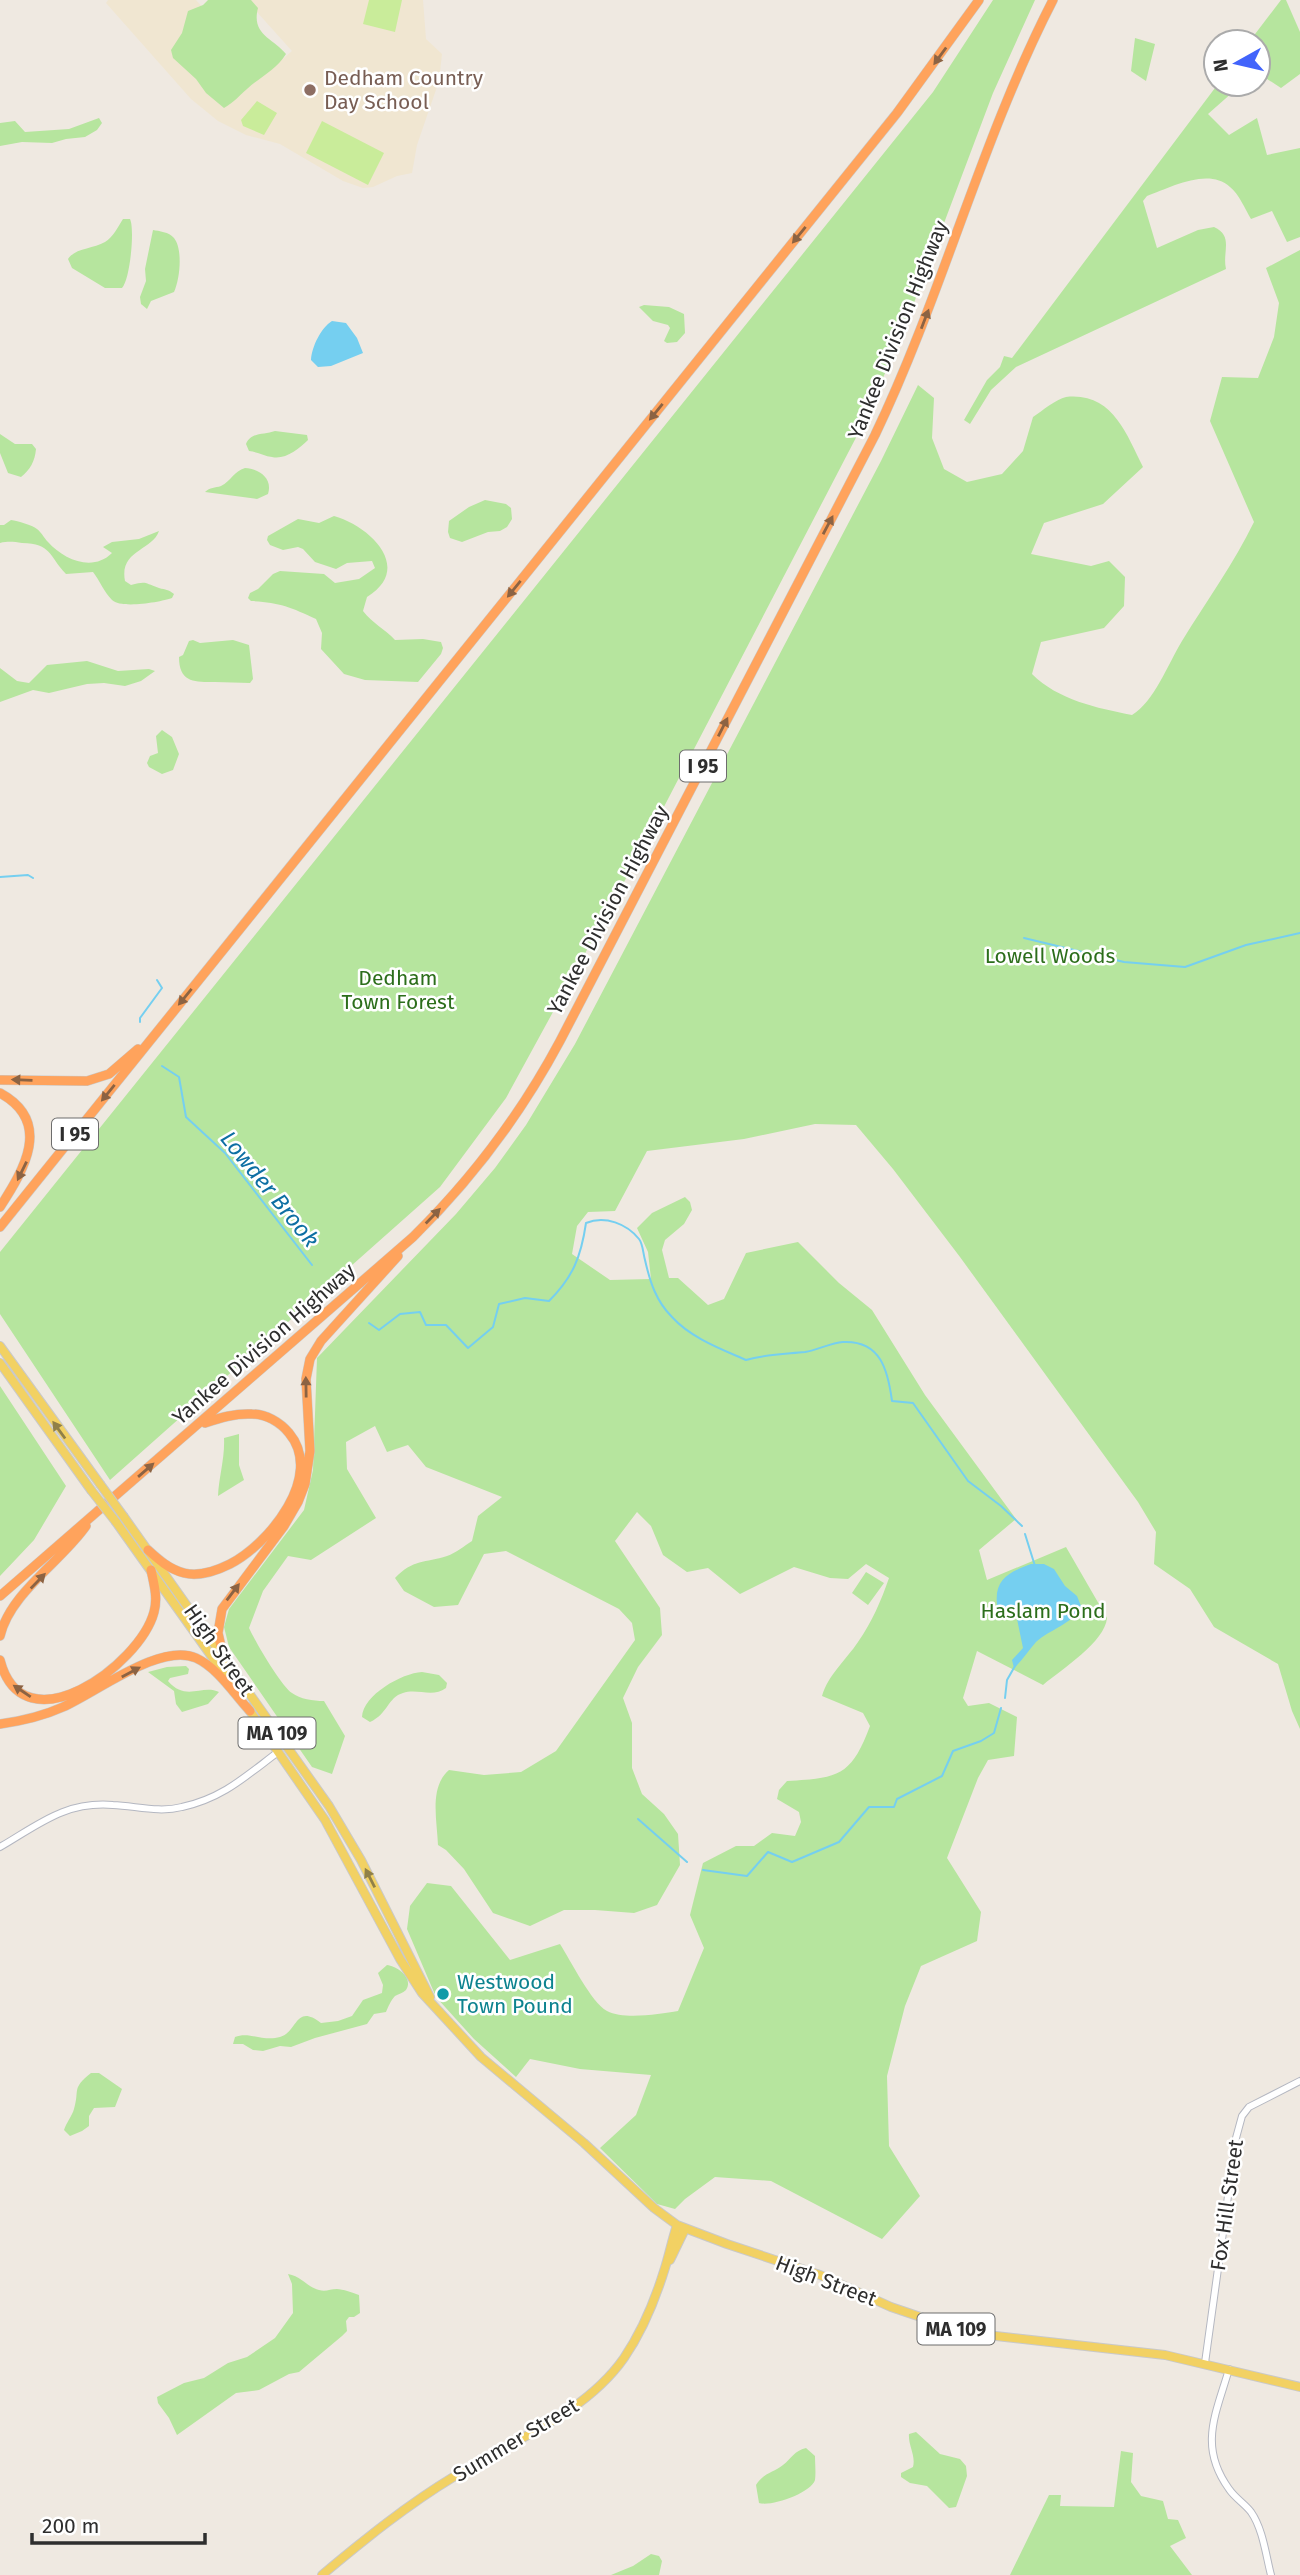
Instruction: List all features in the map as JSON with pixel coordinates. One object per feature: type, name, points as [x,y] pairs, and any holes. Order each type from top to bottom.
[{"type":"highway","name":"I 95","points":[[0,1227],[897,113],[979,0]]},
{"type":"highway","name":"Yankee Division Highway","points":[[0,1596],[413,1237],[471,1175],[539,1079],[875,435],[910,358],[1008,99],[1053,0]]},
{"type":"highway","points":[[0,1080],[78,1082],[95,1079],[109,1074],[151,1040]]},
{"type":"highway","points":[[0,1093],[22,1113],[29,1141],[25,1165],[0,1207]]},
{"type":"highway","points":[[223,1655],[218,1633],[222,1609],[285,1526],[305,1484],[310,1451],[306,1380],[310,1359],[321,1340],[387,1270],[413,1237]]},
{"type":"highway","points":[[148,1550],[164,1564],[178,1571],[196,1574],[216,1570],[240,1558],[260,1542],[276,1524],[292,1497],[300,1461],[295,1441],[280,1424],[265,1416],[245,1414],[230,1415],[200,1424]]},
{"type":"highway","points":[[0,1636],[13,1607],[76,1541],[94,1514]]},
{"type":"highway","points":[[0,1660],[12,1684],[32,1697],[44,1700],[59,1699],[81,1690],[121,1660],[149,1625],[156,1598],[151,1570]]},
{"type":"highway","points":[[0,1724],[52,1712],[152,1660],[175,1654],[194,1657],[207,1665],[250,1711]]},
{"type":"main road","name":"High Street","points":[[0,1346],[100,1484],[151,1570],[331,1831],[418,1987],[481,2057],[584,2143],[654,2208],[681,2227],[820,2275],[900,2311],[953,2328],[997,2337],[1141,2352],[1205,2363],[1300,2387]]},
{"type":"main road","name":"High Street","points":[[0,1363],[91,1490],[148,1550],[335,1815],[434,2006]]},
{"type":"main road","name":"Summer Street","points":[[322,2575],[405,2508],[454,2476],[551,2421],[593,2393],[607,2380],[634,2341],[681,2227]]},
{"type":"street","points":[[0,1847],[59,1812],[88,1805],[171,1809],[206,1801],[232,1788],[278,1752]]},
{"type":"street","name":"Fox Hill Street","points":[[1205,2363],[1236,2138],[1242,2116],[1257,2101],[1300,2081]]},
{"type":"street","points":[[1229,2370],[1212,2428],[1212,2453],[1216,2467],[1229,2489],[1251,2512],[1271,2575]]},
{"type":"shaded area","name":"Dedham Country Day School","points":[[108,0],[196,0],[264,75],[292,51],[246,0],[423,0],[426,39],[442,54],[439,81],[417,145],[412,173],[363,188],[343,181],[280,144],[246,135],[218,121],[191,99],[106,3]]},
{"type":"green space","points":[[208,0],[251,0],[258,8],[260,30],[286,54],[273,69],[224,108],[173,58],[171,50],[182,33],[188,11]]},
{"type":"green space","points":[[369,0],[402,0],[395,32],[363,24]]},
{"type":"green space","name":"Dedham Town Forest","points":[[993,0],[1035,0],[993,93],[903,332],[861,428],[642,849],[506,1098],[440,1187],[110,1480],[0,1314],[0,1252],[933,92]]},
{"type":"green space","points":[[1281,0],[1286,0],[1300,32],[1300,74],[1281,88],[1272,82],[1272,28],[1260,28]]},
{"type":"green space","points":[[1135,38],[1155,44],[1146,81],[1131,71]]},
{"type":"green space","points":[[1207,98],[1226,98],[1208,114],[1229,135],[1257,118],[1267,155],[1300,148],[1300,237],[1287,242],[1272,211],[1251,219],[1236,194],[1221,181],[1189,181],[1147,196],[1143,201],[1157,248],[1198,230],[1214,227],[1226,240],[1226,269],[1016,367],[991,390],[970,424],[964,420],[987,380],[1000,367],[1004,356],[1012,358]]},
{"type":"green space","points":[[257,101],[277,113],[264,135],[243,126],[241,120]]},
{"type":"green space","points":[[99,118],[102,123],[97,130],[85,137],[52,143],[22,142],[0,146],[0,123],[15,121],[25,132],[69,129]]},
{"type":"green space","points":[[322,121],[384,153],[368,185],[306,153]]},
{"type":"green space","points":[[123,219],[130,219],[132,243],[125,283],[122,288],[105,288],[72,268],[68,259],[75,253],[105,242]]},
{"type":"green space","points":[[153,230],[167,233],[174,238],[179,249],[180,264],[174,292],[151,301],[147,309],[141,304],[140,297],[146,281],[145,269]]},
{"type":"green space","points":[[1300,250],[1300,1729],[1278,1664],[1214,1627],[1190,1589],[1154,1564],[1156,1532],[1138,1502],[960,1257],[856,1125],[815,1124],[744,1139],[647,1151],[615,1211],[588,1212],[577,1226],[572,1254],[610,1280],[651,1279],[648,1252],[637,1228],[652,1213],[685,1197],[692,1210],[684,1224],[665,1240],[662,1250],[669,1278],[678,1278],[708,1305],[724,1299],[746,1253],[798,1242],[839,1283],[872,1310],[925,1395],[1016,1519],[979,1550],[987,1580],[1066,1547],[1107,1618],[1091,1646],[1043,1685],[977,1651],[963,1698],[968,1706],[989,1703],[1017,1717],[1014,1756],[988,1760],[978,1778],[947,1858],[981,1912],[977,1941],[921,1966],[905,2006],[887,2076],[889,2146],[920,2196],[882,2239],[771,2181],[715,2177],[675,2209],[657,2204],[600,2148],[636,2115],[651,2075],[580,2069],[530,2059],[516,2077],[474,2039],[436,1997],[407,1929],[410,1906],[427,1883],[451,1886],[510,1960],[560,1944],[588,1990],[607,2011],[632,2016],[678,2011],[704,1948],[690,1915],[703,1863],[736,1846],[754,1846],[772,1833],[795,1836],[801,1822],[799,1812],[777,1799],[779,1790],[787,1781],[831,1776],[840,1772],[849,1765],[863,1743],[870,1726],[863,1713],[822,1696],[833,1674],[868,1627],[889,1578],[866,1564],[848,1579],[830,1578],[794,1567],[740,1594],[708,1568],[687,1572],[663,1555],[651,1526],[637,1512],[615,1541],[660,1608],[662,1635],[638,1667],[623,1698],[632,1723],[632,1768],[642,1794],[664,1814],[678,1834],[680,1865],[657,1905],[634,1913],[564,1910],[530,1926],[493,1913],[464,1869],[438,1845],[436,1795],[449,1770],[484,1775],[521,1772],[556,1751],[635,1640],[632,1623],[619,1609],[506,1551],[484,1554],[458,1605],[434,1607],[404,1591],[395,1578],[414,1565],[450,1555],[472,1541],[478,1516],[502,1497],[426,1467],[408,1445],[387,1452],[375,1426],[346,1442],[347,1469],[376,1518],[311,1560],[288,1556],[263,1591],[249,1628],[287,1689],[303,1698],[324,1701],[345,1736],[332,1774],[312,1767],[229,1647],[224,1627],[229,1609],[304,1510],[313,1470],[317,1358],[456,1214],[495,1168],[526,1125],[575,1044],[881,461],[918,385],[934,398],[932,438],[944,469],[967,482],[1002,474],[1023,451],[1033,417],[1062,398],[1082,397],[1095,401],[1115,417],[1123,429],[1143,467],[1103,504],[1044,523],[1031,554],[1091,566],[1109,561],[1125,577],[1124,606],[1104,628],[1041,642],[1032,674],[1066,697],[1132,715],[1154,692],[1254,522],[1210,421],[1222,377],[1258,378],[1274,337],[1279,303],[1266,268]]},
{"type":"green space","points":[[639,307],[669,307],[684,314],[685,333],[677,342],[664,341],[670,328],[653,321]]},
{"type":"green space","points":[[275,431],[307,435],[308,440],[296,450],[277,458],[249,451],[246,444],[251,437]]},
{"type":"green space","points":[[0,434],[15,444],[32,444],[36,449],[32,465],[21,477],[8,473],[0,453]]},
{"type":"green space","points":[[245,468],[264,475],[268,483],[268,494],[257,499],[205,492],[221,486]]},
{"type":"green space","points":[[485,500],[506,504],[511,508],[512,519],[507,527],[462,542],[450,538],[449,521]]},
{"type":"green space","points":[[334,516],[348,521],[373,538],[387,561],[387,574],[381,586],[367,597],[363,611],[395,640],[423,639],[441,642],[441,654],[418,682],[365,680],[344,674],[321,649],[322,633],[316,619],[284,606],[251,601],[248,598],[250,593],[280,571],[324,574],[335,583],[359,579],[375,568],[372,561],[347,563],[336,569],[315,562],[303,549],[298,547],[283,550],[270,545],[267,540],[268,536],[298,519],[319,523]]},
{"type":"green space","points":[[11,520],[35,528],[62,554],[88,563],[104,559],[112,553],[103,547],[112,542],[139,539],[159,531],[150,543],[131,557],[124,571],[125,581],[131,585],[145,583],[174,594],[172,598],[151,603],[117,603],[109,597],[93,572],[66,574],[44,548],[32,544],[0,543],[0,525]]},
{"type":"green space","points":[[233,640],[249,645],[253,679],[250,683],[201,682],[185,676],[179,657],[183,655],[189,641],[200,643]]},
{"type":"green space","points":[[87,661],[118,671],[155,671],[141,681],[125,686],[104,683],[49,693],[33,690],[0,702],[0,668],[17,681],[29,683],[47,665]]},
{"type":"green space","points":[[162,730],[172,737],[179,754],[173,770],[162,774],[147,763],[150,756],[158,753],[156,736]]},
{"type":"green space","points":[[0,1386],[66,1486],[34,1540],[0,1576]]},
{"type":"green space","points":[[239,1434],[239,1465],[244,1480],[218,1496],[224,1438]]},
{"type":"green space","points":[[866,1572],[884,1583],[868,1605],[852,1593]]},
{"type":"green space","points":[[186,1666],[189,1669],[188,1674],[170,1678],[168,1681],[188,1692],[219,1692],[208,1704],[182,1712],[176,1704],[174,1691],[148,1672]]},
{"type":"green space","points":[[422,1672],[439,1675],[447,1683],[446,1688],[430,1693],[403,1693],[394,1698],[376,1719],[370,1722],[362,1717],[364,1709],[376,1693],[404,1676]]},
{"type":"green space","points":[[387,1965],[403,1973],[408,1986],[405,1991],[395,1996],[386,2012],[374,2014],[367,2024],[291,2047],[280,2046],[263,2051],[253,2050],[243,2044],[233,2044],[235,2037],[240,2035],[280,2037],[301,2017],[313,2018],[321,2023],[352,2016],[363,2000],[382,1993],[383,1985],[378,1973]]},
{"type":"green space","points":[[91,2073],[99,2073],[122,2089],[115,2107],[94,2108],[89,2116],[89,2126],[70,2136],[64,2130],[74,2109],[77,2090]]},
{"type":"green space","points":[[288,2274],[319,2290],[339,2289],[359,2295],[360,2313],[349,2317],[346,2321],[347,2331],[299,2372],[289,2374],[259,2390],[236,2393],[177,2435],[157,2397],[184,2383],[204,2378],[228,2363],[247,2357],[275,2338],[293,2313],[292,2284]]},
{"type":"green space","points":[[916,2432],[940,2454],[960,2459],[966,2466],[967,2476],[956,2507],[949,2508],[927,2486],[910,2483],[901,2477],[901,2473],[913,2467],[909,2434]]},
{"type":"green space","points":[[806,2448],[815,2456],[815,2480],[812,2485],[790,2498],[759,2503],[756,2485],[759,2481]]},
{"type":"green space","points":[[1121,2451],[1133,2453],[1131,2482],[1141,2496],[1163,2501],[1168,2519],[1178,2520],[1186,2538],[1170,2546],[1192,2575],[1010,2575],[1049,2495],[1061,2495],[1060,2506],[1114,2507]]},
{"type":"green space","points":[[651,2554],[659,2556],[662,2561],[659,2575],[611,2575],[633,2566]]},
{"type":"water","points":[[332,321],[346,323],[357,338],[363,353],[331,366],[318,367],[311,360],[313,349],[321,333]]},
{"type":"water","points":[[1031,1564],[1044,1564],[1054,1569],[1065,1586],[1077,1596],[1081,1606],[1072,1618],[1036,1642],[1014,1668],[1012,1660],[1023,1648],[1017,1619],[1013,1612],[998,1611],[997,1592],[1003,1579]]},
{"type":"waterway","name":"Lowder Brook","points":[[0,877],[28,875],[33,878]]},
{"type":"waterway","points":[[1024,938],[1124,962],[1185,967],[1246,945],[1300,933]]},
{"type":"waterway","name":"Lowder Brook","points":[[140,1022],[140,1018],[162,988],[157,980]]},
{"type":"waterway","name":"Lowder Brook","points":[[162,1066],[179,1077],[186,1117],[225,1153],[312,1265]]},
{"type":"waterway","name":"Lowder Brook","points":[[369,1323],[379,1330],[400,1314],[420,1312],[426,1325],[446,1325],[468,1348],[493,1327],[499,1304],[525,1298],[549,1301],[575,1266],[586,1223],[601,1220],[615,1222],[628,1229],[640,1241],[652,1283],[666,1311],[688,1331],[707,1342],[746,1360],[805,1352],[843,1342],[866,1346],[880,1359],[885,1369],[892,1401],[913,1403],[968,1481],[1022,1526]]},
{"type":"waterway","name":"Lowder Brook","points":[[1025,1534],[1035,1566]]},
{"type":"waterway","name":"Lowder Brook","points":[[1005,1698],[1007,1680],[1015,1666]]},
{"type":"waterway","name":"Lowder Brook","points":[[703,1870],[747,1876],[768,1852],[792,1862],[839,1842],[869,1807],[894,1807],[897,1799],[942,1776],[953,1751],[994,1733],[1001,1708]]},
{"type":"waterway","name":"Lowder Brook","points":[[638,1819],[687,1862]]},
{"type":"place","name":"Dedham Country Day School","points":[[310,90]]},
{"type":"place","name":"Westwood Town Pound","points":[[443,1994]]},
{"type":"park label","name":"Lowell Woods","points":[[1050,956]]},
{"type":"park label","name":"Haslam Pond","points":[[1043,1611]]}]
